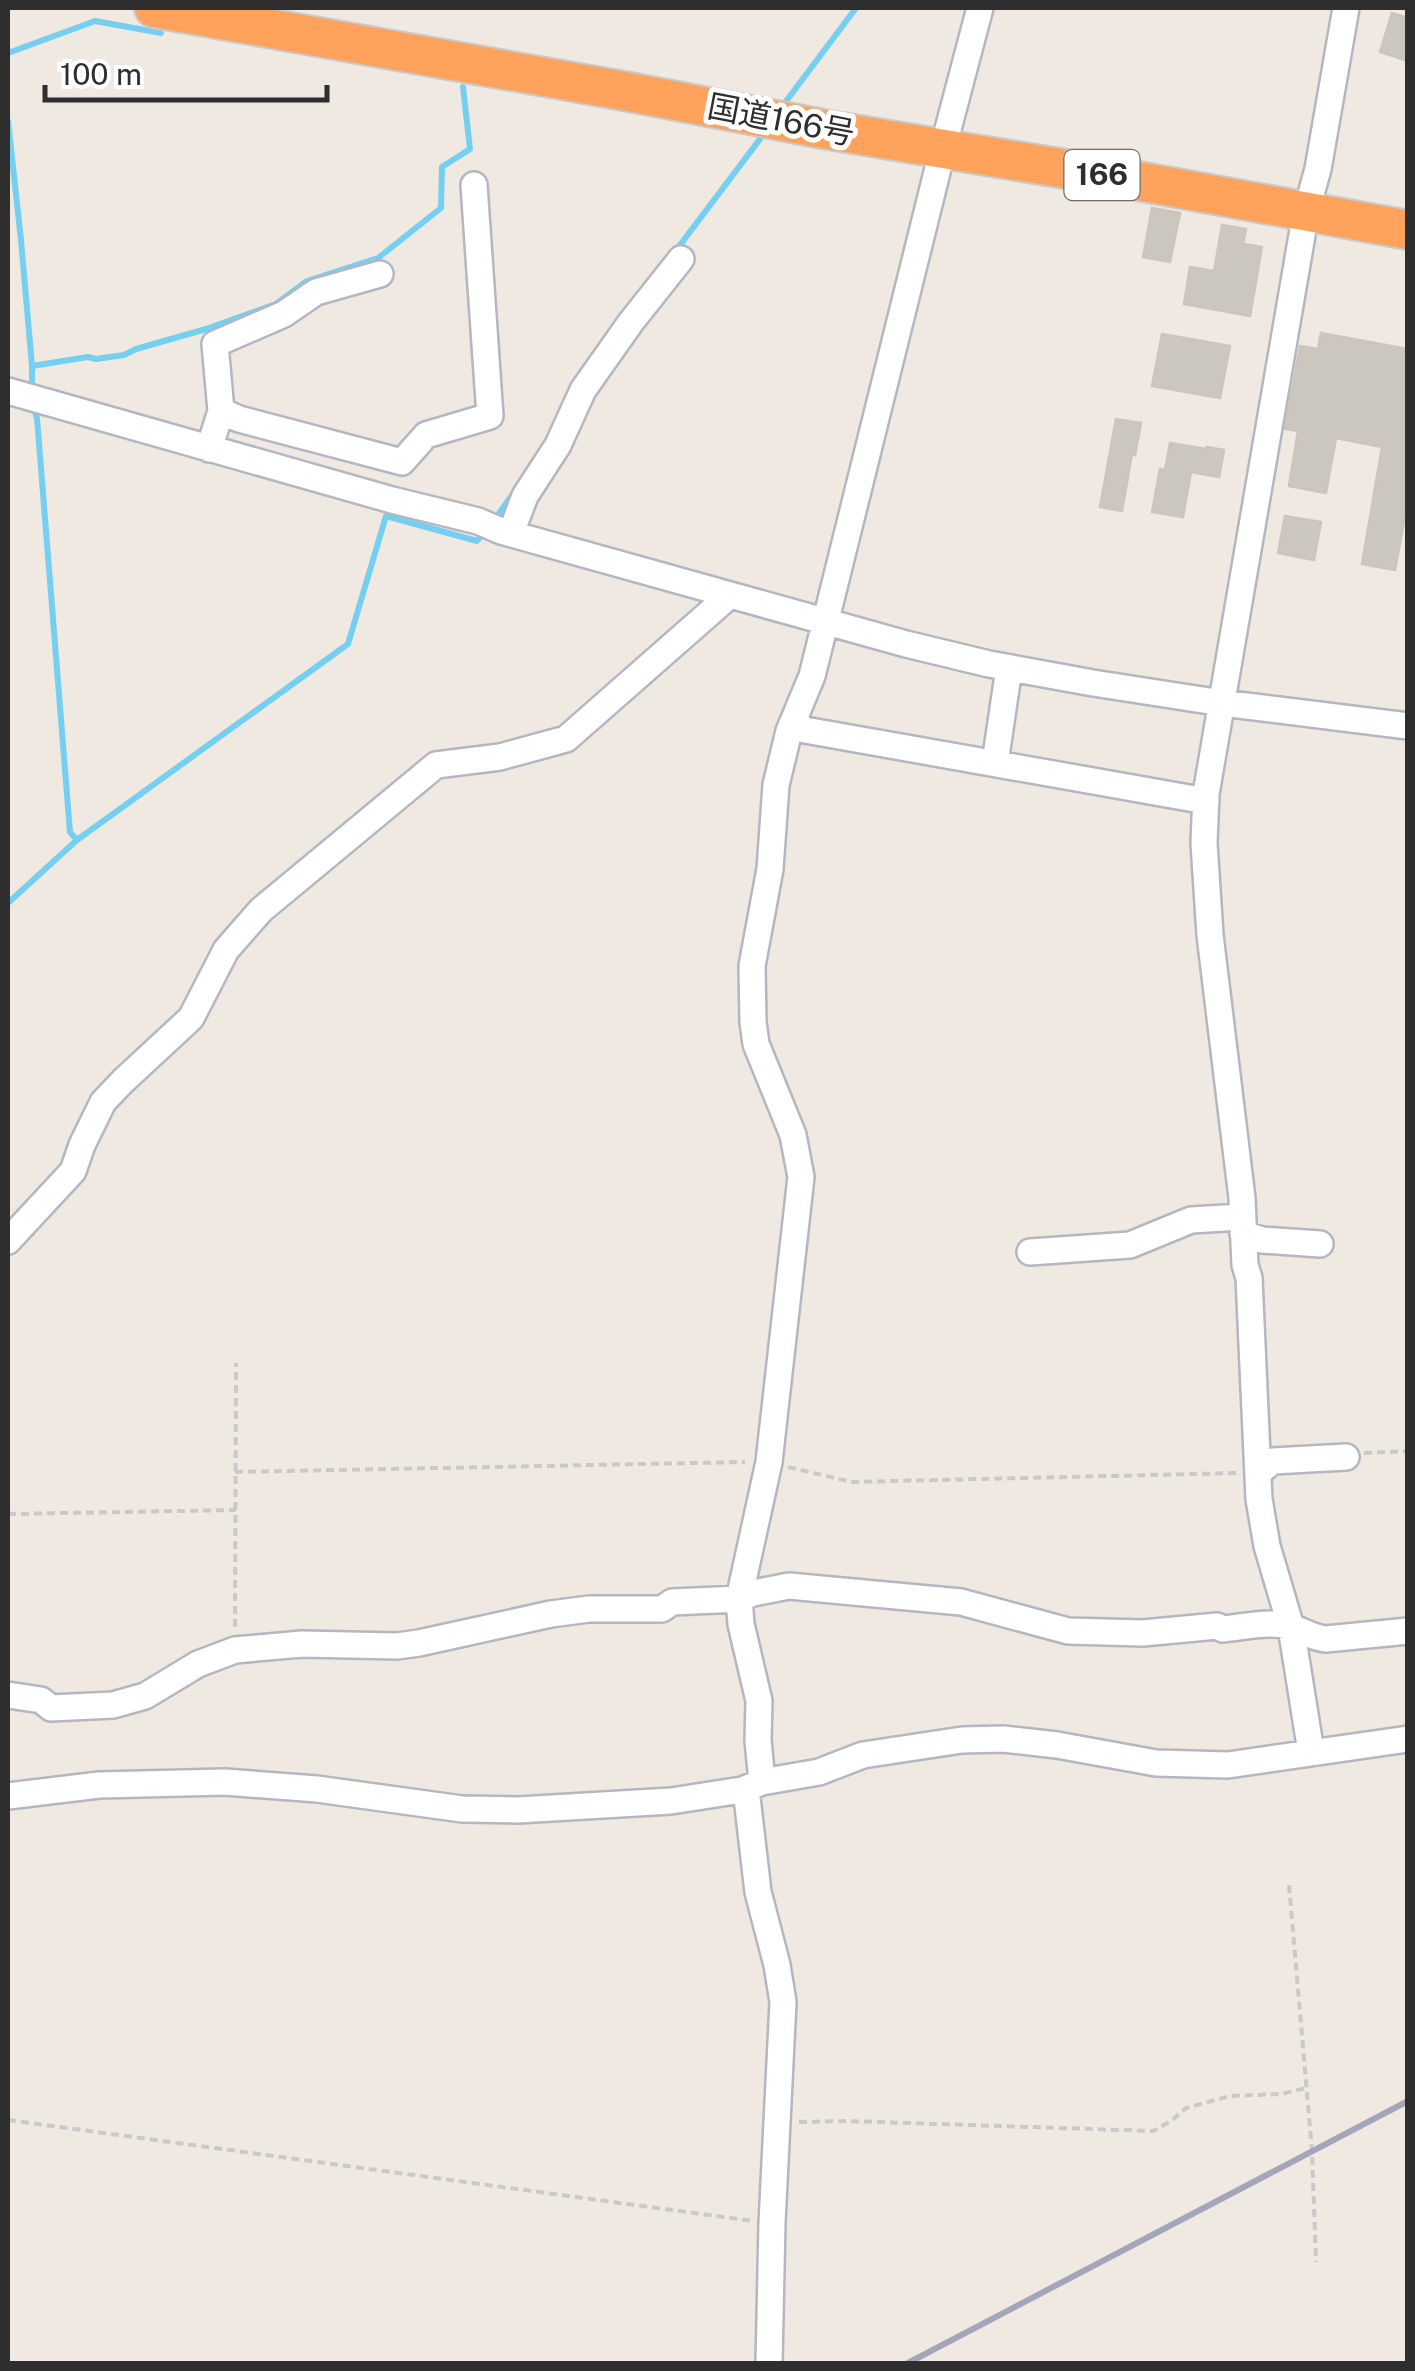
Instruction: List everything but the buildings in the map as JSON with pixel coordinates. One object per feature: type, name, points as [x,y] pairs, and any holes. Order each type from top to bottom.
[{"type":"highway","name":"国道166号","points":[[154,8],[1408,230]]},
{"type":"street","points":[[768,2364],[784,2002],[758,1892],[754,1786],[758,1702],[739,1599],[774,1463],[801,1177],[794,1134],[756,1044],[752,966],[770,868],[776,784],[789,731],[812,676],[980,8]]},
{"type":"street","points":[[1311,1752],[1291,1627],[1259,1500],[1250,1300],[1210,935],[1204,843],[1206,800],[1222,703],[1306,212],[1318,169],[1346,8]]},
{"type":"street","points":[[221,411],[402,462],[426,435],[490,416],[474,185]]},
{"type":"street","points":[[497,528],[525,496],[558,445],[584,390],[631,322],[682,259]]},
{"type":"street","points":[[210,449],[221,411],[215,344],[284,314],[316,292],[380,274]]},
{"type":"street","points":[[14,392],[906,644],[1092,684],[1408,726]]},
{"type":"street","points":[[8,1241],[73,1171],[104,1102],[192,1018],[226,950],[261,910],[436,764],[500,757],[566,739],[730,595]]},
{"type":"street","points":[[996,763],[1010,668]]},
{"type":"street","points":[[793,722],[805,730],[1206,800]]},
{"type":"street","points":[[1030,1252],[1130,1245],[1191,1220],[1243,1226],[1262,1240],[1320,1244]]},
{"type":"street","points":[[1259,1472],[1273,1461],[1346,1457]]},
{"type":"street","points":[[8,1695],[41,1700],[51,1708],[113,1704],[145,1696],[198,1664],[235,1650],[338,1643],[419,1644],[589,1609],[662,1609],[672,1602],[739,1599],[789,1586],[961,1602],[1068,1630],[1143,1633],[1273,1624],[1326,1639],[1408,1631]]},
{"type":"street","points":[[8,1796],[100,1785],[225,1782],[317,1789],[462,1809],[518,1810],[671,1801],[819,1772],[863,1755],[978,1738],[1057,1744],[1156,1763],[1228,1766],[1408,1739]]},
{"type":"path","points":[[235,1650],[230,1640],[235,1627],[236,1362]]},
{"type":"path","points":[[1346,1457],[1408,1452]]},
{"type":"path","points":[[235,1472],[774,1463],[852,1482],[1259,1472]]},
{"type":"path","points":[[8,1514],[236,1510]]},
{"type":"path","points":[[1289,1884],[1312,2151],[1316,2262]]},
{"type":"path","points":[[779,2122],[1153,2131],[1186,2108],[1230,2096],[1280,2094],[1306,2088]]},
{"type":"path","points":[[8,2120],[772,2223]]},
{"type":"waterway","points":[[781,108],[856,8]]},
{"type":"waterway","points":[[8,53],[95,21],[161,33]]},
{"type":"waterway","points":[[32,366],[124,355],[276,304],[307,281],[378,258],[441,208],[442,167],[470,149],[463,87]]},
{"type":"waterway","points":[[8,121],[32,389]]},
{"type":"waterway","points":[[674,253],[766,131]]},
{"type":"waterway","points":[[33,406],[70,832],[77,840]]},
{"type":"waterway","points":[[493,522],[515,491]]},
{"type":"waterway","points":[[8,903],[77,840],[348,644],[386,516],[477,541],[485,531]]},
{"type":"railway","points":[[906,2364],[1408,2101]]}]
